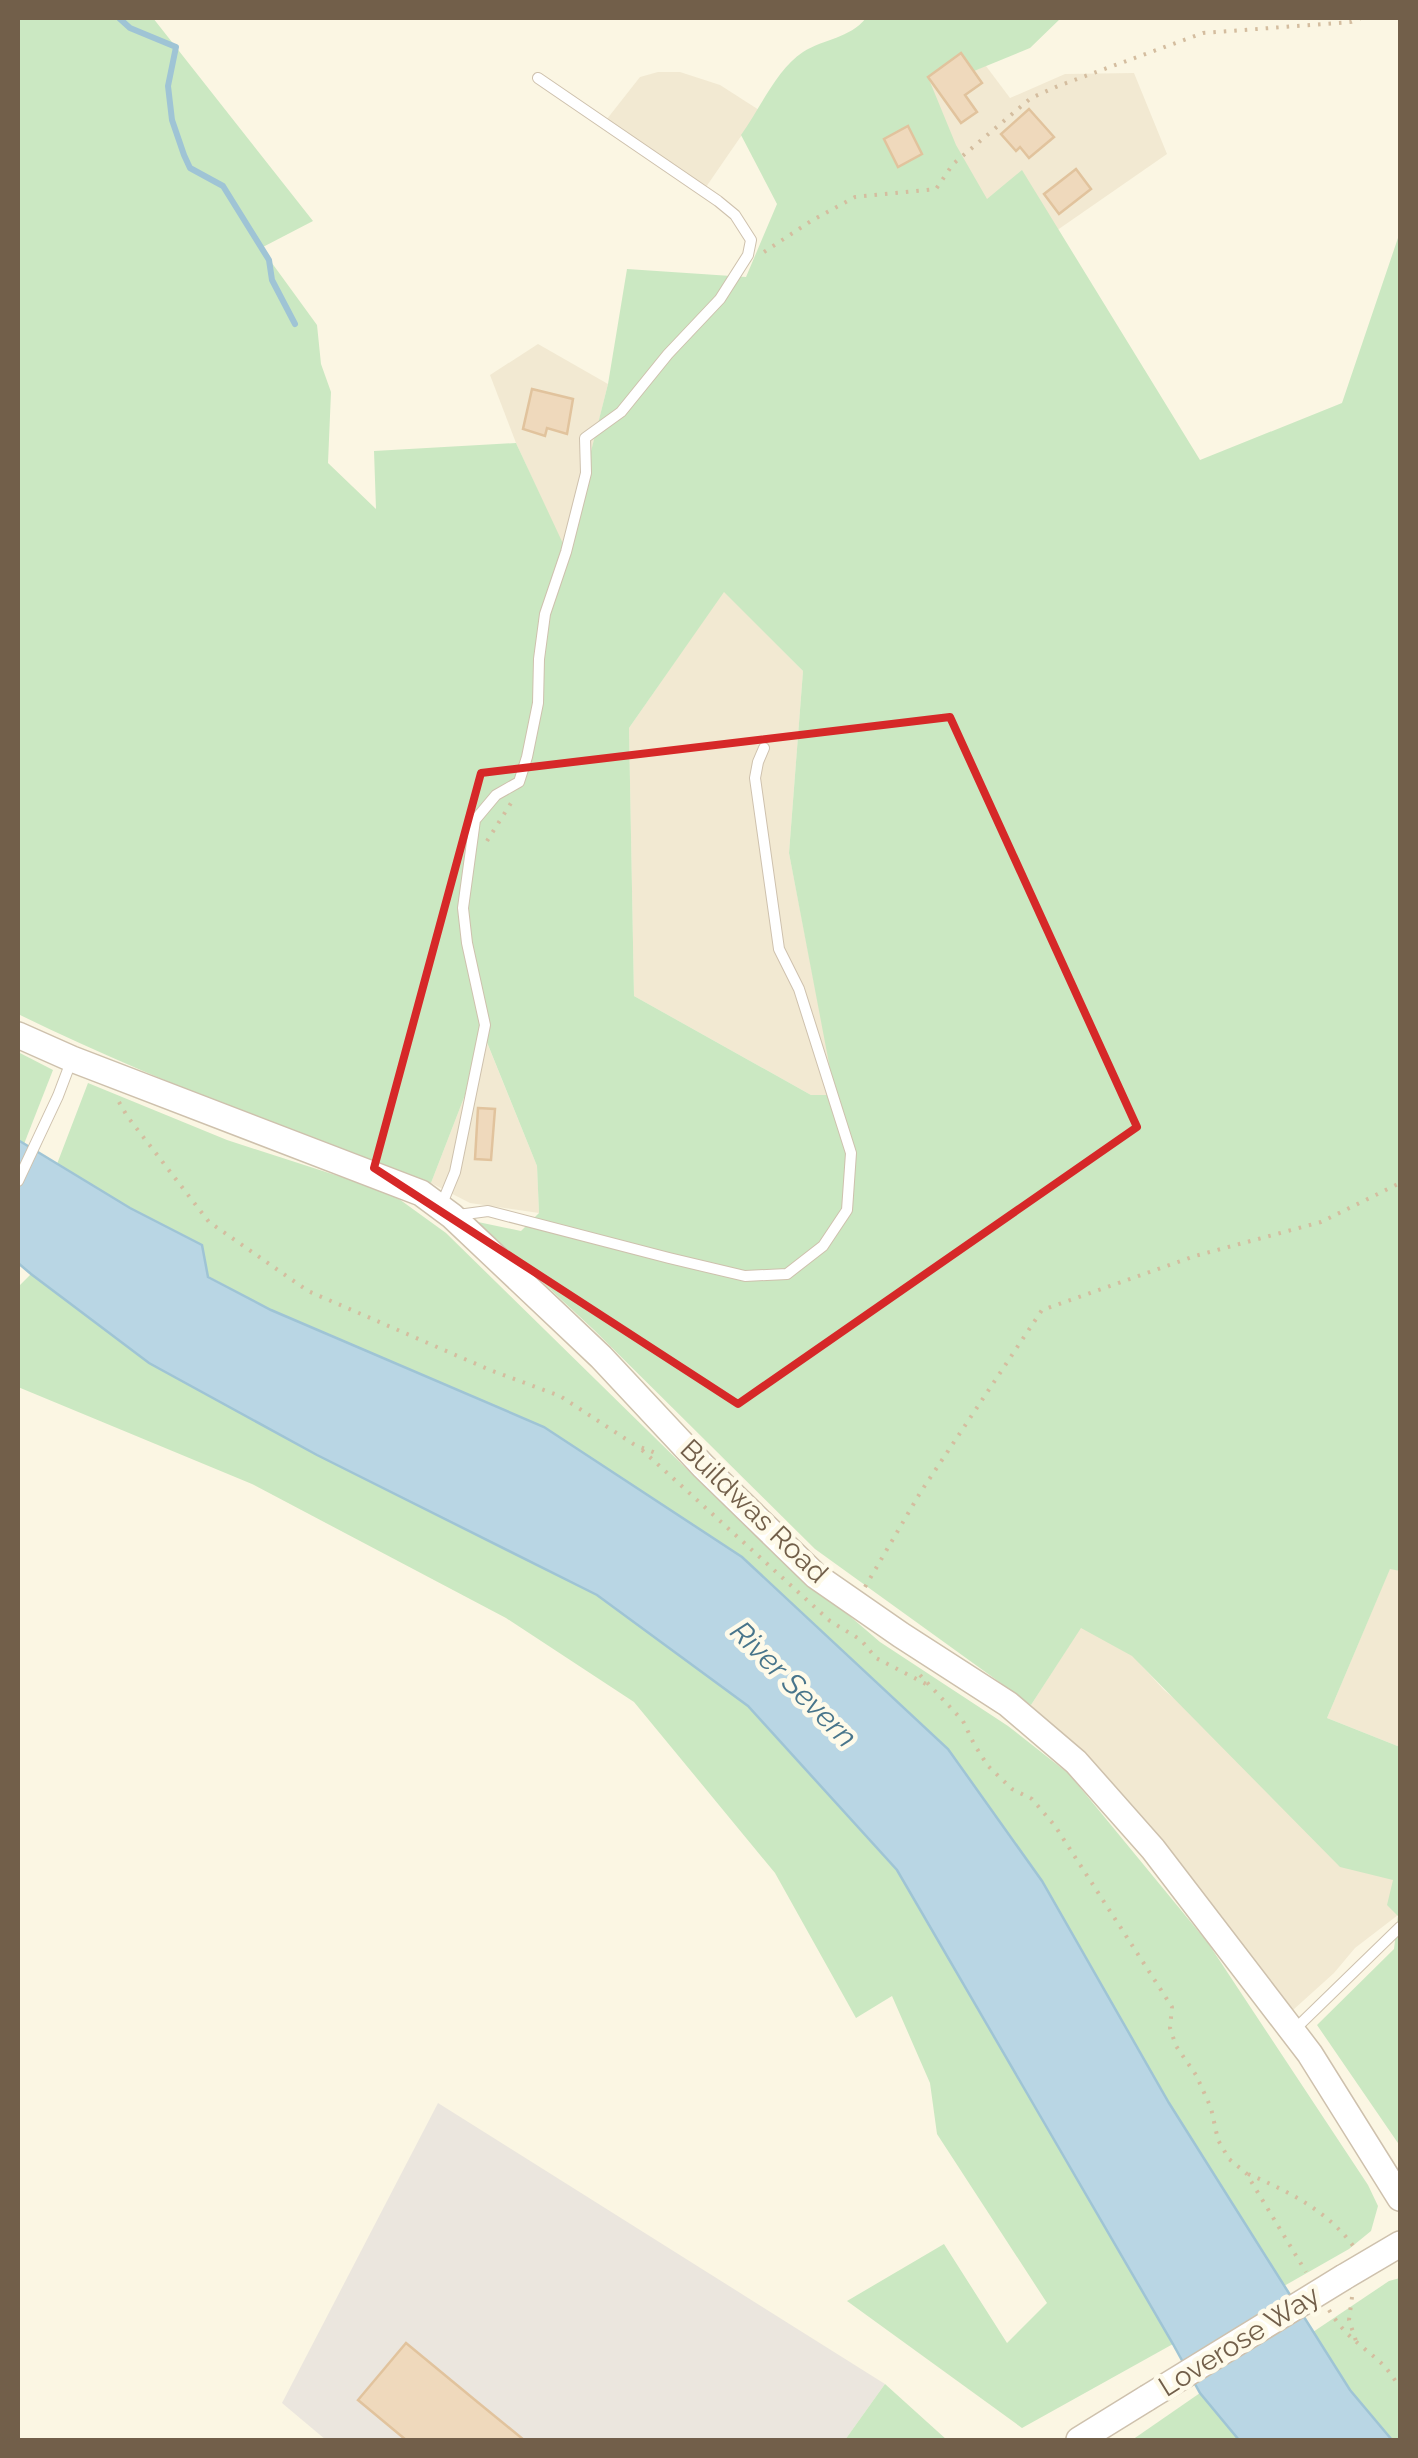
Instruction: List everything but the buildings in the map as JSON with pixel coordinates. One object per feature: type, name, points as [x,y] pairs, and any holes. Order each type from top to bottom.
[{"type":"street","name":"Buildwas Road","points":[[18,1035],[421,1193],[446,1211],[601,1357],[703,1466],[816,1576],[1008,1704],[1076,1762],[1153,1849],[1310,2054],[1400,2198]]},
{"type":"street","name":"Loverose Way","points":[[1079,2440],[1354,2277],[1400,2244]]},
{"type":"lane","points":[[538,78],[718,201],[735,216],[751,240],[748,255],[720,299],[621,412],[585,438],[586,473],[545,614],[538,702],[527,757],[519,782],[496,795],[475,820],[463,908],[485,1025],[446,1211],[488,1211],[744,1276],[787,1274],[823,1246],[846,1210],[852,1153],[799,989],[778,949],[755,778],[764,748]]},
{"type":"lane","points":[[18,1181],[72,1059]]},
{"type":"lane","points":[[1293,2032],[1400,1927]]},
{"type":"path","points":[[756,257],[855,197],[936,189],[953,164],[1031,98],[1058,86],[1203,33],[1350,22],[1360,18]]},
{"type":"path","points":[[485,846],[516,795]]},
{"type":"path","points":[[119,1077],[113,1092],[127,1116],[209,1222],[308,1291],[560,1396],[635,1445],[688,1466],[703,1466]]},
{"type":"path","points":[[856,1602],[920,1493],[1042,1310],[1195,1256],[1320,1222],[1400,1183]]},
{"type":"path","points":[[918,1672],[963,1721],[988,1766],[1012,1789],[1032,1799],[1055,1826],[1172,2006],[1170,2028],[1176,2046],[1196,2075],[1211,2108],[1218,2140],[1230,2159],[1246,2173],[1323,2213],[1349,2240],[1354,2277],[1349,2320],[1358,2346]]},
{"type":"path","points":[[1246,2173],[1306,2273]]},
{"type":"path","points":[[1326,2306],[1336,2323],[1382,2363],[1400,2387]]},
{"type":"highlighted area","points":[[950,717],[1137,1127],[738,1404],[374,1168],[481,773]]},
{"type":"shaded area","points":[[957,46],[986,66],[1010,98],[1065,74],[1134,73],[1167,154],[1030,249],[941,218],[900,71]]},
{"type":"shaded area","points":[[680,72],[720,85],[759,110],[706,187],[607,119],[640,77]]},
{"type":"shaded area","points":[[538,344],[608,384],[566,552],[490,375]]},
{"type":"shaded area","points":[[724,591],[803,671],[789,853],[836,1095],[811,1095],[634,996],[629,728]]},
{"type":"shaded area","points":[[479,1023],[537,1166],[539,1213],[470,1203],[431,1183],[465,1095]]},
{"type":"shaded area","points":[[1390,1568],[1400,1571],[1400,1747],[1327,1718]]},
{"type":"shaded area","points":[[1081,1627],[1133,1656],[1164,1690],[1393,1880],[1398,1915],[1355,1948],[1293,2010],[1101,1772],[1031,1705]]},
{"type":"shaded area","points":[[438,2103],[885,2384],[845,2440],[326,2440],[282,2403]]},
{"type":"green space","points":[[18,18],[153,18],[313,221],[261,248],[317,325],[321,364],[331,392],[328,463],[376,509],[374,451],[516,443],[566,550],[608,384],[627,269],[746,277],[777,204],[741,135],[793,60],[811,47],[852,30],[866,18],[1061,18],[1030,48],[974,71],[961,54],[928,77],[956,145],[987,199],[1022,170],[1200,460],[1342,403],[1400,232],[1400,1571],[1390,1569],[1327,1718],[1400,1747],[1400,2146],[1317,2025],[1394,1949],[1398,1916],[1387,1905],[1393,1880],[1340,1867],[1132,1656],[1081,1628],[1031,1705],[815,1549],[594,1330],[478,1222],[521,1231],[539,1213],[537,1166],[480,1025],[465,1095],[431,1183],[170,1083],[18,1014]],"holes":[[[724,592],[803,671],[789,853],[835,1095],[811,1095],[634,996],[629,728]]]},
{"type":"green space","points":[[18,1052],[53,1070],[24,1144],[18,1140]]},
{"type":"green space","points":[[88,1083],[227,1140],[399,1199],[446,1233],[747,1528],[880,1642],[1008,1726],[1069,1774],[1208,1943],[1368,2185],[1378,2206],[1371,2231],[1349,2249],[1284,2286],[1169,2103],[1042,1881],[948,1749],[742,1557],[544,1427],[271,1310],[208,1276],[202,1245],[57,1164]]},
{"type":"green space","points":[[31,1274],[149,1363],[317,1455],[597,1595],[748,1706],[897,1870],[1173,2344],[1022,2428],[847,2301],[944,2244],[1007,2343],[1047,2303],[937,2134],[930,2083],[892,1996],[856,2018],[775,1873],[634,1702],[506,1618],[252,1484],[18,1387],[18,1287]]},
{"type":"green space","points":[[1400,2278],[1400,2440],[1392,2440],[1350,2390],[1313,2332],[1389,2281]]},
{"type":"green space","points":[[885,2384],[947,2440],[845,2440]]},
{"type":"green space","points":[[1200,2393],[1239,2440],[1132,2440]]},
{"type":"water","name":"River Severn","points":[[18,1140],[130,1208],[202,1245],[208,1277],[271,1310],[544,1427],[742,1557],[948,1749],[1042,1881],[1169,2103],[1350,2390],[1392,2440],[1239,2440],[1200,2393],[897,1870],[748,1706],[597,1595],[317,1455],[149,1363],[31,1274],[18,1263]]},
{"type":"waterway","points":[[119,18],[130,28],[176,47],[168,86],[172,120],[184,155],[190,168],[223,186],[269,260],[272,280],[295,324]]}]
